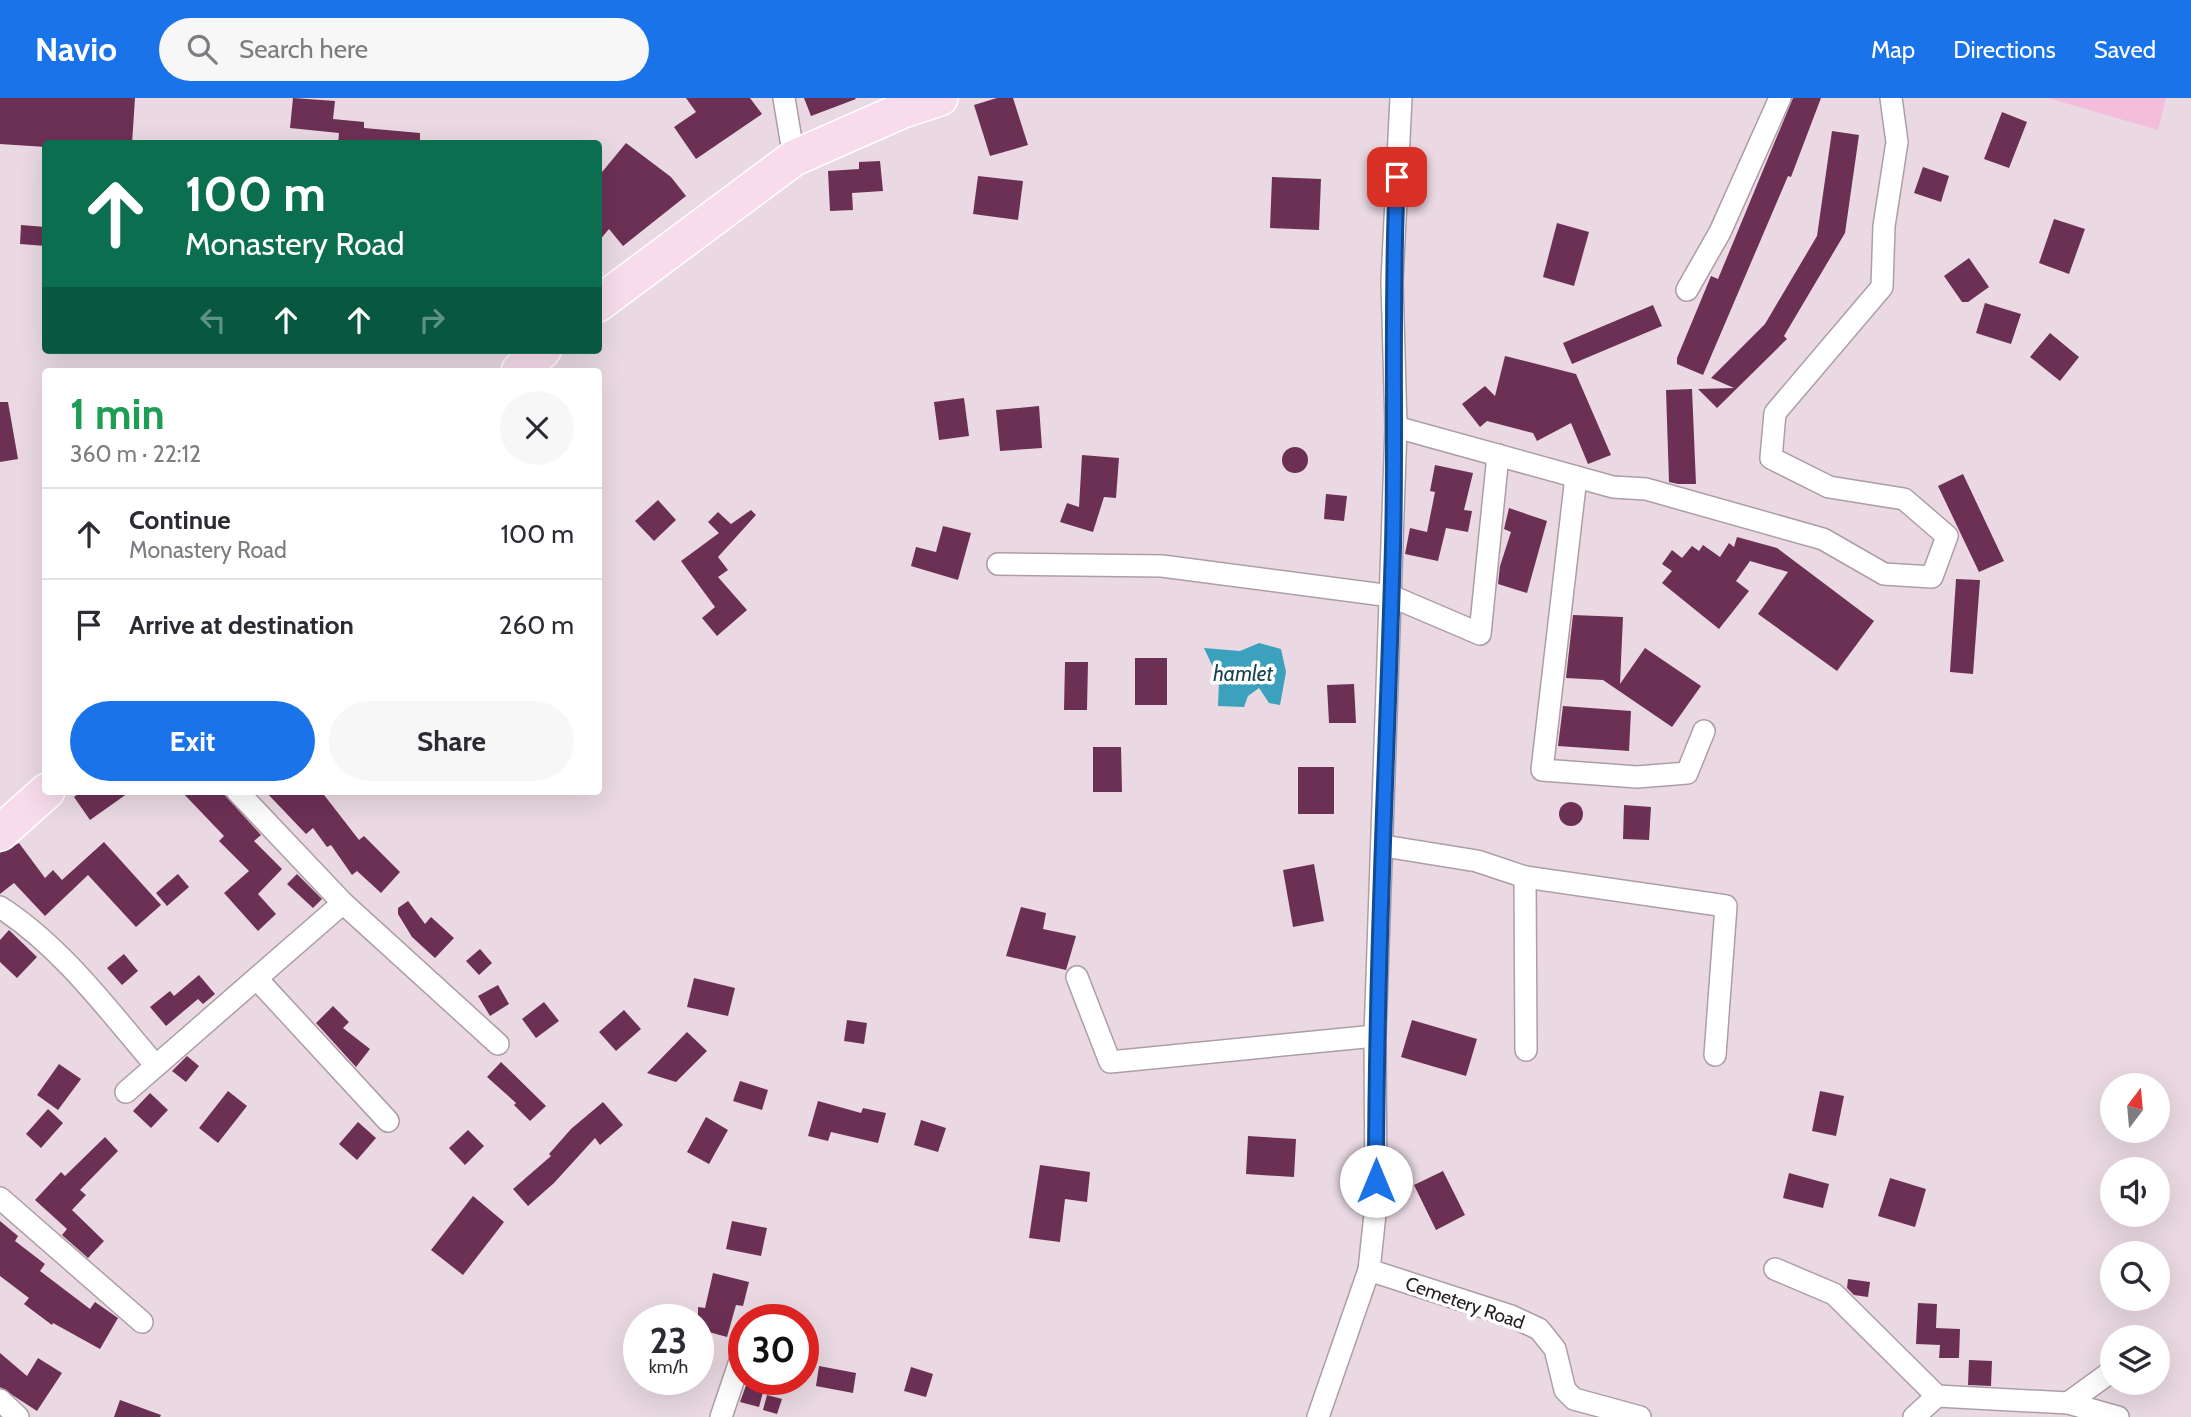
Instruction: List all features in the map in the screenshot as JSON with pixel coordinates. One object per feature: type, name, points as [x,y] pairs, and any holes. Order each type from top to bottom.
[{"type":"main road","points":[[602,301],[794,158],[903,110],[940,98]]},
{"type":"main road","points":[[522,368],[538,354]]},
{"type":"main road","points":[[0,834],[43,795]]},
{"type":"street","points":[[784,98],[794,158]]},
{"type":"street","points":[[1318,1417],[1369,1270],[1376,1205],[1375,1036],[1384,846],[1396,427],[1392,281],[1401,98]]},
{"type":"street","points":[[1687,290],[1720,232],[1780,98]]},
{"type":"street","points":[[1396,427],[1613,487],[1646,489],[1823,539],[1884,574],[1932,577],[1947,536],[1904,499],[1829,487],[1772,458],[1775,413],[1882,287],[1884,226],[1897,142],[1891,98]]},
{"type":"street","points":[[998,564],[1162,566],[1391,596],[1480,634],[1498,455]]},
{"type":"street","points":[[1576,477],[1542,770],[1637,777],[1687,773],[1704,731]]},
{"type":"street","points":[[241,795],[343,903],[498,1044]]},
{"type":"street","points":[[1384,846],[1478,861],[1525,877],[1726,906],[1716,1055]]},
{"type":"street","points":[[1525,877],[1526,1050]]},
{"type":"street","points":[[126,1092],[343,903]]},
{"type":"street","points":[[0,907],[18,918],[78,974],[156,1066]]},
{"type":"street","points":[[1077,977],[1110,1062],[1375,1036]]},
{"type":"street","points":[[257,979],[388,1121]]},
{"type":"street","points":[[0,1198],[142,1322]]},
{"type":"street","points":[[1775,1269],[1834,1294],[1937,1396],[2068,1403],[2118,1417]]},
{"type":"street","name":"Cemetery Road","points":[[1369,1270],[1511,1316],[1539,1329],[1555,1349],[1565,1390],[1574,1399],[1640,1417]]},
{"type":"street","points":[[2068,1403],[2100,1380]]},
{"type":"street","points":[[722,1417],[729,1395]]},
{"type":"street","points":[[1914,1417],[1937,1396]]},
{"type":"street","points":[[0,1400],[18,1417]]},
{"type":"shaded area","points":[[2048,98],[2166,98],[2158,130]]},
{"type":"water","name":"hamlet","points":[[1259,643],[1281,649],[1286,672],[1280,705],[1269,703],[1259,688],[1248,696],[1244,707],[1218,706],[1219,680],[1204,648],[1240,651]]},
{"type":"building","points":[[0,98],[135,98],[132,140],[42,140],[42,147],[0,144]]},
{"type":"building","points":[[293,98],[335,101],[333,119],[364,122],[364,128],[420,133],[420,140],[338,140],[339,133],[290,128]]},
{"type":"building","points":[[686,98],[750,98],[762,114],[696,159],[674,127],[696,112]]},
{"type":"building","points":[[804,98],[855,98],[856,99],[811,116]]},
{"type":"building","points":[[997,98],[1013,98],[1028,145],[990,156],[974,105]]},
{"type":"building","points":[[1793,98],[1821,98],[1791,177],[1788,176],[1703,375],[1677,364],[1677,358],[1711,276],[1718,279]]},
{"type":"building","points":[[2002,112],[2027,122],[2009,168],[1984,159]]},
{"type":"building","points":[[1832,131],[1859,135],[1845,233],[1784,336],[1787,339],[1717,408],[1698,389],[1734,388],[1711,378],[1765,324],[1817,236]]},
{"type":"building","points":[[626,143],[671,177],[686,196],[623,246],[609,229],[602,237],[602,172]]},
{"type":"building","points":[[880,161],[883,191],[852,193],[853,210],[830,211],[828,171],[859,169],[859,162]]},
{"type":"building","points":[[1923,167],[1949,176],[1941,202],[1914,193]]},
{"type":"building","points":[[978,176],[1023,181],[1018,220],[973,214]]},
{"type":"building","points":[[1272,177],[1321,179],[1319,230],[1270,228]]},
{"type":"building","points":[[2054,219],[2085,229],[2069,274],[2039,263]]},
{"type":"building","points":[[1557,223],[1589,232],[1574,286],[1543,277]]},
{"type":"building","points":[[21,225],[42,227],[42,246],[20,244]]},
{"type":"building","points":[[1969,258],[1989,287],[1968,302],[1962,302],[1944,276]]},
{"type":"building","points":[[1985,303],[2021,314],[2011,344],[1976,333]]},
{"type":"building","points":[[1653,305],[1662,326],[1572,364],[1563,343]]},
{"type":"building","points":[[2050,333],[2079,357],[2060,381],[2030,357]]},
{"type":"building","points":[[1505,356],[1576,374],[1611,455],[1588,464],[1571,423],[1537,441],[1533,433],[1487,421],[1480,427],[1462,404],[1485,386],[1495,396]]},
{"type":"building","points":[[1692,389],[1696,484],[1678,484],[1669,482],[1666,390]]},
{"type":"building","points":[[964,398],[969,436],[939,440],[934,402]]},
{"type":"building","points":[[0,402],[8,402],[18,459],[0,462]]},
{"type":"building","points":[[1039,406],[1042,448],[1000,451],[996,410]]},
{"type":"building","points":[[1295,447],[1304,451],[1308,460],[1304,469],[1295,473],[1286,469],[1282,460],[1286,451]]},
{"type":"building","points":[[1082,455],[1119,458],[1116,498],[1104,497],[1093,532],[1060,522],[1067,503],[1079,507]]},
{"type":"building","points":[[1435,465],[1473,473],[1464,510],[1472,511],[1468,532],[1446,528],[1438,561],[1405,554],[1410,528],[1427,532],[1435,492],[1430,491]]},
{"type":"building","points":[[1963,474],[2004,561],[1979,572],[1938,486]]},
{"type":"building","points":[[1326,494],[1347,496],[1344,521],[1324,519]]},
{"type":"building","points":[[658,500],[676,520],[654,541],[635,521]]},
{"type":"building","points":[[1509,508],[1547,521],[1527,593],[1498,584],[1500,566],[1511,532],[1504,529]]},
{"type":"building","points":[[751,510],[756,515],[718,557],[728,570],[718,577],[747,610],[717,636],[702,618],[715,607],[681,561],[719,533],[708,522],[718,512],[731,524]]},
{"type":"building","points":[[943,526],[971,533],[958,580],[911,566],[916,547],[936,552]]},
{"type":"building","points":[[1737,537],[1777,548],[1874,621],[1837,671],[1758,614],[1788,572],[1750,561],[1736,581],[1749,591],[1719,629],[1662,583],[1672,571],[1662,564],[1672,550],[1682,558],[1692,546],[1699,551],[1703,545],[1720,557],[1729,543],[1734,547]]},
{"type":"building","points":[[1956,579],[1980,580],[1973,674],[1950,672]]},
{"type":"building","points":[[1573,615],[1623,617],[1620,684],[1645,648],[1701,686],[1672,727],[1603,680],[1566,678]]},
{"type":"building","points":[[1135,658],[1167,658],[1167,705],[1135,705]]},
{"type":"building","points":[[1065,662],[1088,662],[1087,710],[1064,710]]},
{"type":"building","points":[[1354,684],[1356,723],[1329,723],[1327,685]]},
{"type":"building","points":[[1563,706],[1631,711],[1629,751],[1558,746]]},
{"type":"building","points":[[1093,747],[1121,747],[1122,792],[1093,792]]},
{"type":"building","points":[[1298,767],[1334,767],[1334,814],[1298,814]]},
{"type":"building","points":[[77,795],[125,795],[90,820],[74,797]]},
{"type":"building","points":[[185,795],[225,795],[261,835],[254,841],[282,869],[258,894],[276,914],[258,931],[224,893],[249,871],[219,841],[224,836]]},
{"type":"building","points":[[269,795],[324,795],[359,840],[364,836],[400,872],[381,893],[357,871],[352,875],[331,845],[327,847],[313,828],[306,834]]},
{"type":"building","points":[[1571,802],[1579,806],[1583,814],[1579,822],[1571,826],[1563,822],[1559,814],[1563,806]]},
{"type":"building","points":[[1624,805],[1651,807],[1649,840],[1623,839]]},
{"type":"building","points":[[104,842],[161,905],[136,927],[88,875],[45,916],[14,883],[0,894],[0,853],[19,843],[45,878],[53,870],[62,880]]},
{"type":"building","points":[[1314,864],[1324,921],[1293,927],[1283,870]]},
{"type":"building","points":[[178,874],[189,887],[167,906],[156,893]]},
{"type":"building","points":[[297,874],[322,899],[313,908],[287,884]]},
{"type":"building","points":[[408,901],[425,924],[431,917],[454,938],[435,958],[412,937],[398,914],[398,908]]},
{"type":"building","points":[[1021,907],[1046,913],[1043,929],[1076,936],[1066,970],[1006,956]]},
{"type":"building","points":[[9,930],[37,957],[17,978],[0,962],[0,940]]},
{"type":"building","points":[[480,949],[492,963],[479,975],[466,961]]},
{"type":"building","points":[[124,954],[138,971],[122,985],[107,968]]},
{"type":"building","points":[[199,975],[215,994],[203,1004],[198,999],[166,1026],[150,1007],[170,991],[174,996]]},
{"type":"building","points":[[694,978],[735,988],[728,1016],[687,1007]]},
{"type":"building","points":[[498,985],[509,1004],[490,1016],[478,996]]},
{"type":"building","points":[[544,1002],[559,1021],[536,1038],[522,1019]]},
{"type":"building","points":[[333,1006],[349,1022],[343,1028],[370,1049],[356,1067],[316,1023]]},
{"type":"building","points":[[624,1010],[641,1029],[616,1051],[599,1032]]},
{"type":"building","points":[[847,1020],[867,1023],[864,1044],[844,1041]]},
{"type":"building","points":[[1412,1020],[1477,1039],[1466,1076],[1401,1057]]},
{"type":"building","points":[[687,1032],[707,1051],[676,1082],[647,1073]]},
{"type":"building","points":[[187,1056],[199,1066],[186,1082],[172,1071]]},
{"type":"building","points":[[501,1062],[546,1106],[530,1121],[514,1105],[516,1103],[487,1077]]},
{"type":"building","points":[[59,1064],[81,1079],[58,1110],[37,1095]]},
{"type":"building","points":[[740,1081],[768,1090],[762,1110],[733,1101]]},
{"type":"building","points":[[228,1091],[247,1106],[218,1143],[199,1128]]},
{"type":"building","points":[[1820,1091],[1844,1096],[1836,1136],[1812,1131]]},
{"type":"building","points":[[150,1093],[168,1110],[151,1128],[133,1111]]},
{"type":"building","points":[[818,1101],[861,1113],[863,1108],[886,1113],[878,1143],[831,1132],[828,1141],[808,1136]]},
{"type":"building","points":[[603,1102],[623,1125],[600,1145],[595,1138],[554,1183],[528,1206],[513,1189],[551,1156],[549,1154],[571,1129]]},
{"type":"building","points":[[48,1109],[63,1123],[41,1148],[26,1134]]},
{"type":"building","points":[[706,1117],[728,1130],[709,1164],[687,1152]]},
{"type":"building","points":[[921,1120],[946,1128],[938,1152],[914,1145]]},
{"type":"building","points":[[358,1122],[376,1138],[357,1160],[339,1144]]},
{"type":"building","points":[[468,1130],[484,1146],[465,1165],[449,1148]]},
{"type":"building","points":[[1248,1136],[1296,1139],[1294,1177],[1246,1174]]},
{"type":"building","points":[[105,1137],[118,1151],[80,1190],[86,1195],[72,1210],[104,1241],[88,1258],[62,1235],[67,1229],[35,1200],[61,1172],[65,1176]]},
{"type":"building","points":[[1040,1165],[1090,1172],[1087,1202],[1065,1199],[1060,1242],[1029,1238]]},
{"type":"building","points":[[1443,1171],[1465,1215],[1436,1230],[1414,1185]]},
{"type":"building","points":[[1789,1173],[1829,1184],[1823,1208],[1783,1198]]},
{"type":"building","points":[[1890,1178],[1926,1189],[1915,1227],[1878,1216]]},
{"type":"building","points":[[473,1196],[504,1222],[463,1275],[431,1250]]},
{"type":"building","points":[[0,1221],[18,1236],[15,1241],[45,1264],[40,1271],[90,1309],[95,1302],[118,1318],[100,1349],[53,1323],[52,1325],[24,1304],[29,1298],[0,1276]]},
{"type":"building","points":[[732,1221],[767,1228],[761,1256],[726,1249]]},
{"type":"building","points":[[713,1273],[749,1282],[744,1304],[728,1304],[727,1337],[714,1333],[714,1304],[706,1304]]},
{"type":"building","points":[[1848,1279],[1870,1282],[1868,1297],[1854,1295],[1847,1288]]},
{"type":"building","points":[[1918,1303],[1937,1304],[1936,1328],[1960,1329],[1959,1358],[1939,1358],[1940,1345],[1916,1344]]},
{"type":"building","points":[[0,1353],[27,1376],[38,1358],[62,1373],[37,1411],[0,1387]]},
{"type":"building","points":[[1969,1360],[1992,1361],[1991,1386],[1968,1385]]},
{"type":"building","points":[[819,1366],[856,1373],[853,1393],[819,1387]]},
{"type":"building","points":[[911,1367],[933,1374],[926,1397],[904,1391]]},
{"type":"building","points":[[743,1395],[762,1395],[759,1407],[740,1402]]},
{"type":"building","points":[[767,1395],[782,1399],[777,1414],[763,1410]]},
{"type":"building","points":[[120,1400],[161,1415],[114,1417]]},
{"type":"route","points":[[1376,1181],[1375,1036],[1396,427],[1392,281],[1397,177]]}]
